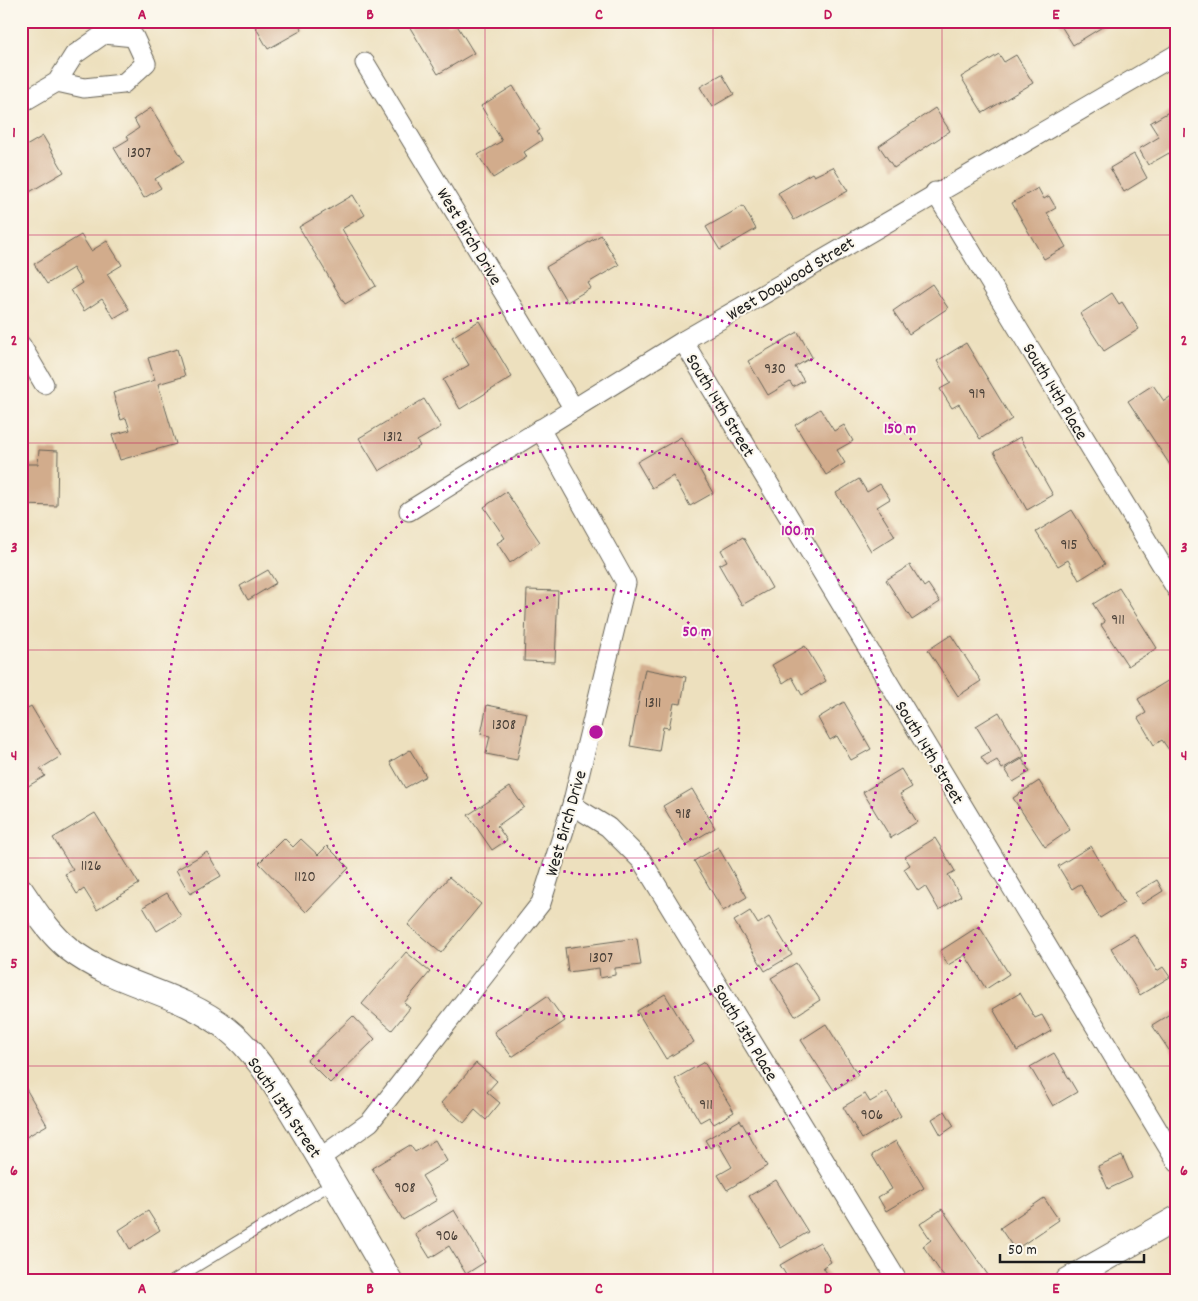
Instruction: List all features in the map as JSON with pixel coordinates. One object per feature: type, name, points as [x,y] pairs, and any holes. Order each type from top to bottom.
[{"type":"street","name":"West Dogwood Street","points":[[410,510],[683,341],[935,192],[1177,54]]},
{"type":"street","name":"West Birch Drive","points":[[366,62],[574,409]]},
{"type":"street","points":[[21,103],[57,82]]},
{"type":"street","name":"South 14th Place","points":[[935,192],[1177,590]]},
{"type":"street","name":"South 14th Street","points":[[683,341],[1177,1162]]},
{"type":"street","points":[[21,345],[44,384]]},
{"type":"street","name":"West Birch Drive","points":[[320,1158],[370,1122],[542,903],[572,805],[626,583],[540,429]]},
{"type":"street","name":"South 13th Place","points":[[572,805],[608,827],[642,861],[897,1280]]},
{"type":"street","name":"South 13th Street","points":[[21,890],[42,920],[68,948],[102,970],[193,1006],[228,1030],[264,1068],[320,1158],[390,1280]]},
{"type":"street","points":[[1068,1280],[1177,1218]]},
{"type":"lane","points":[[174,1280],[333,1183]]},
{"type":"building","points":[[252,21],[297,21],[302,30],[268,49]]},
{"type":"building","points":[[406,21],[445,21],[448,26],[455,22],[474,53],[438,74]]},
{"type":"building","points":[[1058,21],[1112,21],[1073,45]]},
{"type":"building","points":[[999,54],[1004,62],[1016,55],[1033,83],[983,113],[961,77]]},
{"type":"building","points":[[722,74],[734,94],[712,107],[700,87]]},
{"type":"building","points":[[513,86],[540,130],[537,132],[542,140],[524,152],[527,157],[493,178],[478,155],[502,141],[481,106]]},
{"type":"building","points":[[1177,107],[1177,166],[1169,153],[1148,165],[1139,149],[1159,137],[1150,123]]},
{"type":"building","points":[[151,108],[184,161],[155,179],[161,188],[144,198],[114,148],[129,139],[127,136],[139,128],[134,119]]},
{"type":"building","points":[[935,108],[950,131],[894,168],[879,146]]},
{"type":"building","points":[[43,136],[64,172],[21,197],[21,149]]},
{"type":"building","points":[[1134,154],[1147,178],[1124,192],[1110,168]]},
{"type":"building","points":[[833,167],[848,191],[794,220],[778,193],[812,173],[814,176]]},
{"type":"building","points":[[1038,188],[1044,199],[1049,196],[1056,208],[1047,213],[1066,247],[1044,259],[1012,203]]},
{"type":"building","points":[[353,195],[365,215],[342,229],[376,286],[345,304],[299,227]]},
{"type":"building","points":[[743,206],[756,229],[720,250],[706,227]]},
{"type":"building","points":[[81,235],[91,251],[107,241],[122,265],[107,274],[129,309],[114,318],[102,299],[84,311],[71,290],[82,283],[73,268],[47,284],[34,264]]},
{"type":"building","points":[[601,235],[619,265],[588,283],[591,288],[567,302],[546,267]]},
{"type":"building","points":[[932,284],[948,308],[909,334],[893,311]]},
{"type":"building","points":[[1112,293],[1119,304],[1122,302],[1139,329],[1104,351],[1080,314]]},
{"type":"building","points":[[479,321],[512,377],[460,409],[443,380],[469,365],[452,337]]},
{"type":"building","points":[[798,332],[812,357],[795,367],[804,381],[793,387],[790,382],[768,395],[748,361]]},
{"type":"building","points":[[966,343],[1012,419],[980,439],[959,404],[952,408],[940,389],[951,383],[937,361]]},
{"type":"building","points":[[177,349],[185,376],[158,384],[176,444],[120,460],[112,435],[130,430],[126,418],[121,420],[113,393],[155,380],[148,358]]},
{"type":"building","points":[[1153,385],[1164,401],[1173,395],[1177,401],[1177,469],[1174,471],[1128,401]]},
{"type":"building","points":[[424,399],[441,427],[417,441],[420,446],[379,471],[359,438]]},
{"type":"building","points":[[820,409],[834,431],[844,425],[853,441],[837,450],[845,463],[826,475],[795,425]]},
{"type":"building","points":[[681,437],[713,493],[690,506],[673,476],[652,488],[637,462]]},
{"type":"building","points":[[1020,437],[1053,495],[1027,510],[994,452]]},
{"type":"building","points":[[39,450],[58,451],[57,506],[21,505],[21,464],[38,464]]},
{"type":"building","points":[[859,479],[867,492],[880,484],[890,499],[877,507],[895,536],[871,551],[836,493]]},
{"type":"building","points":[[506,492],[540,542],[510,563],[497,543],[505,538],[484,507]]},
{"type":"building","points":[[1072,510],[1105,564],[1079,580],[1068,560],[1058,566],[1036,532]]},
{"type":"building","points":[[743,537],[772,588],[742,605],[719,565],[727,561],[721,550]]},
{"type":"building","points":[[910,565],[924,587],[928,584],[940,602],[912,620],[886,580]]},
{"type":"building","points":[[268,570],[276,583],[248,600],[240,586]]},
{"type":"building","points":[[1119,588],[1157,648],[1128,666],[1101,625],[1105,622],[1093,604]]},
{"type":"building","points":[[527,590],[558,591],[555,662],[524,661]]},
{"type":"building","points":[[951,635],[981,681],[958,696],[928,650]]},
{"type":"building","points":[[805,646],[826,681],[802,695],[792,677],[783,683],[772,665]]},
{"type":"building","points":[[645,669],[686,677],[681,704],[674,703],[669,728],[663,727],[659,751],[630,746]]},
{"type":"building","points":[[1174,677],[1177,681],[1177,750],[1175,746],[1169,750],[1162,740],[1154,745],[1138,718],[1146,713],[1138,699]]},
{"type":"building","points":[[844,702],[871,749],[851,760],[837,736],[830,740],[818,718]]},
{"type":"building","points":[[487,705],[527,713],[517,760],[486,754],[490,736],[481,734]]},
{"type":"building","points":[[31,706],[61,756],[40,769],[45,776],[25,788],[21,782],[21,712]]},
{"type":"building","points":[[999,712],[1025,756],[1002,769],[997,760],[987,766],[981,757],[991,751],[976,726]]},
{"type":"building","points":[[410,750],[426,776],[405,788],[390,762]]},
{"type":"building","points":[[1022,759],[1030,772],[1013,782],[1005,769]]},
{"type":"building","points":[[901,769],[912,787],[900,794],[917,822],[891,838],[863,792]]},
{"type":"building","points":[[1039,781],[1070,830],[1045,847],[1013,798]]},
{"type":"building","points":[[510,787],[524,807],[497,826],[507,840],[492,850],[468,815]]},
{"type":"building","points":[[692,789],[715,828],[686,845],[663,806]]},
{"type":"building","points":[[95,813],[139,884],[97,910],[84,889],[77,894],[65,874],[73,870],[53,838]]},
{"type":"building","points":[[284,838],[293,847],[301,839],[318,855],[327,846],[349,868],[306,912],[259,863]]},
{"type":"building","points":[[935,838],[955,871],[948,875],[961,896],[939,910],[925,886],[918,891],[904,869],[910,865],[905,857]]},
{"type":"building","points":[[1091,846],[1124,903],[1100,918],[1080,884],[1072,889],[1058,866]]},
{"type":"building","points":[[718,847],[747,897],[723,911],[694,861]]},
{"type":"building","points":[[207,852],[221,876],[190,894],[176,870]]},
{"type":"building","points":[[449,877],[481,904],[441,953],[408,925]]},
{"type":"building","points":[[1157,880],[1163,891],[1142,904],[1135,893]]},
{"type":"building","points":[[167,893],[181,916],[157,931],[143,907]]},
{"type":"building","points":[[750,911],[758,924],[769,917],[792,955],[765,971],[734,921]]},
{"type":"building","points":[[979,926],[1009,974],[986,989],[965,955],[948,965],[940,951]]},
{"type":"building","points":[[1134,934],[1157,971],[1163,967],[1170,977],[1140,995],[1111,948]]},
{"type":"building","points":[[637,938],[641,965],[615,968],[615,975],[600,978],[599,968],[568,972],[565,948]]},
{"type":"building","points":[[406,952],[430,972],[404,1003],[410,1008],[392,1030],[362,1004]]},
{"type":"building","points":[[796,963],[820,1000],[795,1016],[771,978]]},
{"type":"building","points":[[1020,993],[1035,1018],[1042,1015],[1051,1031],[1017,1051],[993,1009]]},
{"type":"building","points":[[665,994],[694,1042],[666,1059],[637,1011]]},
{"type":"building","points":[[547,996],[565,1021],[512,1057],[494,1032]]},
{"type":"building","points":[[1173,1012],[1177,1018],[1177,1062],[1152,1025]]},
{"type":"building","points":[[353,1016],[375,1039],[330,1083],[307,1060]]},
{"type":"building","points":[[826,1024],[858,1075],[834,1090],[801,1040]]},
{"type":"building","points":[[1054,1053],[1077,1092],[1053,1106],[1030,1067]]},
{"type":"building","points":[[704,1062],[734,1112],[714,1124],[709,1117],[700,1122],[675,1079]]},
{"type":"building","points":[[476,1063],[497,1081],[487,1092],[500,1103],[486,1120],[475,1110],[464,1123],[441,1103]]},
{"type":"building","points":[[21,1086],[25,1087],[47,1125],[21,1140]]},
{"type":"building","points":[[887,1092],[901,1116],[862,1139],[843,1107],[865,1094],[870,1102]]},
{"type":"building","points":[[945,1111],[954,1126],[941,1135],[932,1119]]},
{"type":"building","points":[[740,1120],[767,1166],[727,1190],[718,1175],[732,1167],[718,1143],[710,1148],[705,1140]]},
{"type":"building","points":[[435,1140],[447,1161],[422,1176],[437,1200],[403,1220],[372,1168],[410,1145],[415,1152]]},
{"type":"building","points":[[896,1141],[924,1188],[886,1211],[878,1197],[892,1189],[872,1155]]},
{"type":"building","points":[[1122,1155],[1132,1178],[1108,1189],[1098,1166]]},
{"type":"building","points":[[776,1180],[808,1232],[781,1248],[749,1196]]},
{"type":"building","points":[[1044,1198],[1059,1220],[1015,1250],[1000,1228]]},
{"type":"building","points":[[942,1209],[988,1275],[981,1280],[946,1280],[923,1246],[931,1240],[920,1224]]},
{"type":"building","points":[[454,1210],[485,1262],[466,1274],[449,1246],[430,1258],[415,1234]]},
{"type":"building","points":[[148,1211],[160,1230],[130,1249],[119,1230]]},
{"type":"building","points":[[820,1242],[831,1262],[823,1267],[831,1280],[789,1280],[780,1265]]}]
